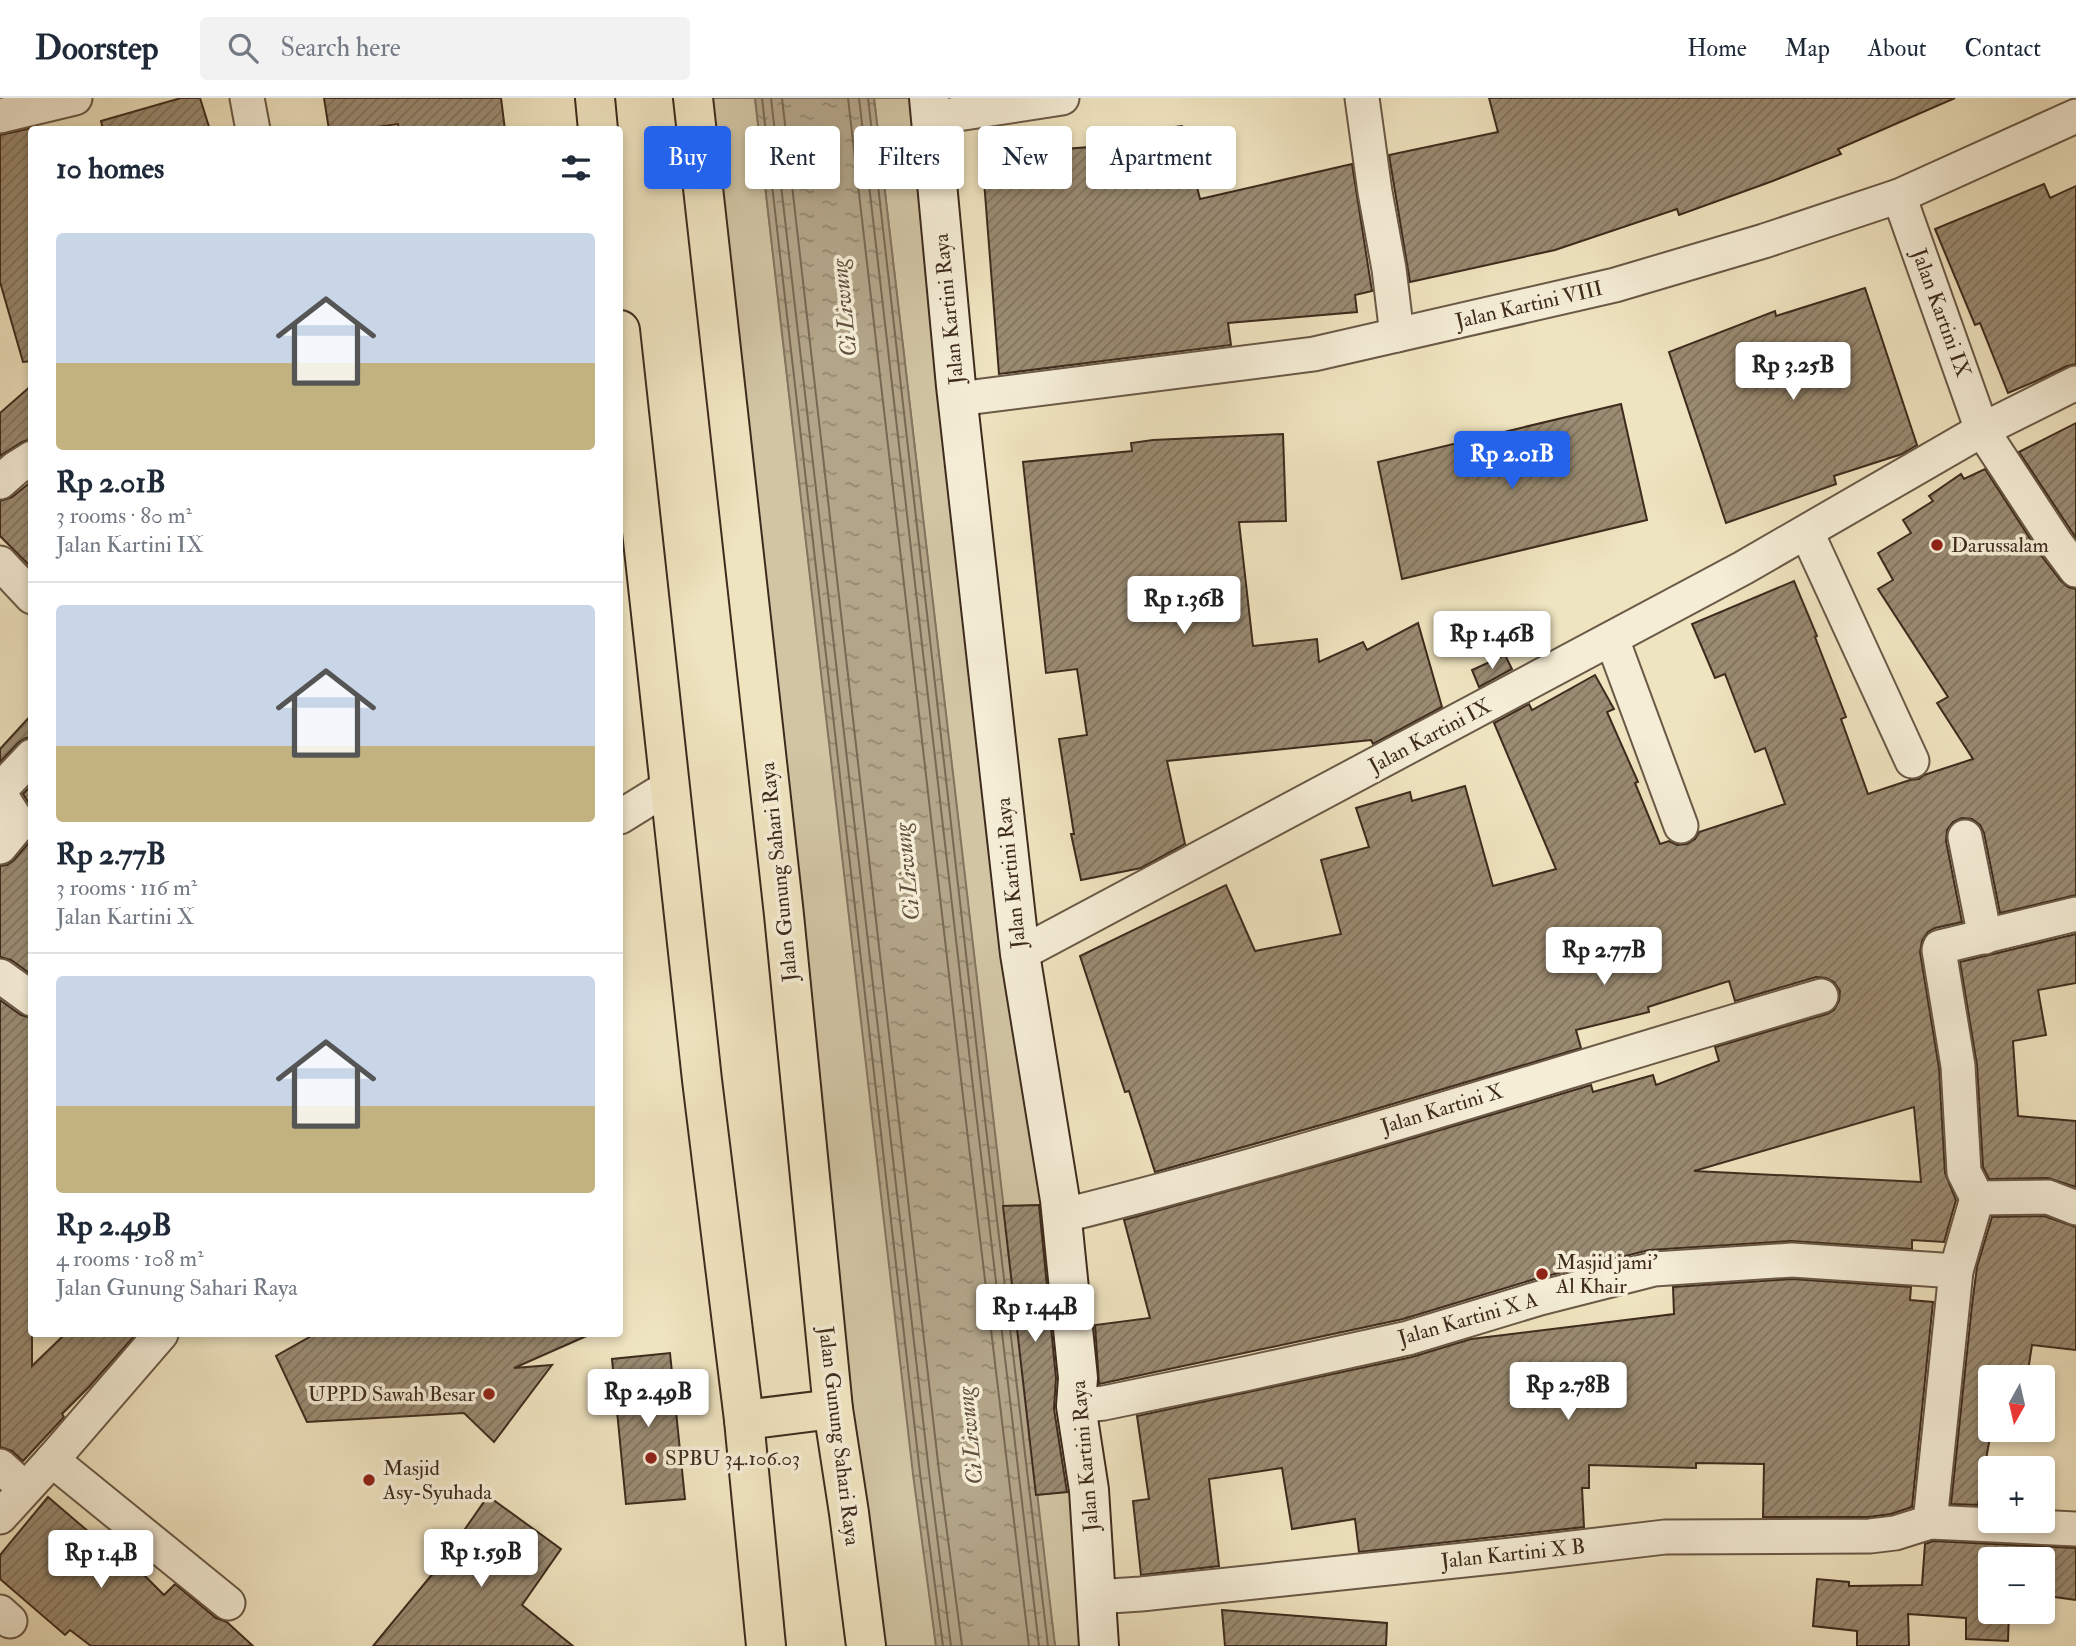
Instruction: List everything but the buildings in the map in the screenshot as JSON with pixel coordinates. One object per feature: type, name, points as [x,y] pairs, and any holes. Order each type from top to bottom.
[{"type":"main road","points":[[594,98],[598,126]]},
{"type":"main road","name":"Jalan Gunung Sahari Raya","points":[[693,98],[784,915],[833,1409],[866,1646]]},
{"type":"main road","points":[[623,361],[702,1080],[744,1420],[766,1646]]},
{"type":"main road","points":[[744,1420],[833,1409]]},
{"type":"street","points":[[0,116],[75,98]]},
{"type":"street","points":[[247,98],[252,126]]},
{"type":"street","points":[[930,108],[1062,98]]},
{"type":"street","points":[[1362,98],[1397,335]]},
{"type":"street","points":[[2068,98],[2076,110]]},
{"type":"street","name":"Jalan Kartini Raya","points":[[930,108],[958,399],[1020,954],[1060,1200],[1078,1378],[1076,1406],[1090,1490],[1099,1646]]},
{"type":"street","name":"Jalan Kartini VIII","points":[[958,399],[1314,354],[1615,285],[1764,241],[1899,196],[2076,117]]},
{"type":"street","name":"Jalan Kartini IX","points":[[1899,196],[1982,430]]},
{"type":"street","name":"Jalan Kartini IX","points":[[1020,954],[1612,639],[1807,533],[1982,430],[2076,383]]},
{"type":"street","points":[[1982,430],[2076,570]]},
{"type":"street","points":[[0,482],[28,460]]},
{"type":"street","points":[[1807,533],[1912,761]]},
{"type":"street","points":[[1,565],[28,593]]},
{"type":"street","points":[[1612,639],[1681,826]]},
{"type":"street","points":[[0,847],[19,824],[0,792],[28,760]]},
{"type":"street","points":[[623,815],[670,786]]},
{"type":"street","points":[[1965,837],[1985,937]]},
{"type":"street","points":[[2076,914],[1940,947],[1938,953],[1958,1066],[1964,1172],[1977,1198],[1955,1271],[1930,1522],[2076,1529]]},
{"type":"street","points":[[0,976],[28,996]]},
{"type":"street","name":"Jalan Kartini X","points":[[1061,1216],[1348,1138],[1821,996]]},
{"type":"street","points":[[1977,1198],[2048,1198],[2076,1208]]},
{"type":"street","name":"Jalan Kartini X A","points":[[1076,1406],[1104,1403],[1223,1379],[1408,1338],[1541,1298],[1654,1269],[1792,1260],[1955,1271]]},
{"type":"street","points":[[0,1517],[158,1337]]},
{"type":"street","points":[[52,1460],[228,1603]]},
{"type":"street","points":[[0,1466],[25,1489]]},
{"type":"street","name":"Jalan Kartini X B","points":[[1095,1597],[1665,1537],[1870,1536],[1895,1533],[1930,1522]]},
{"type":"shaded area","points":[[693,98],[755,98],[758,126],[745,126],[745,189],[766,189],[936,1646],[865,1646],[703,189],[731,189],[731,126],[696,126]]},
{"type":"shaded area","points":[[874,98],[932,98],[935,126],[877,126]]},
{"type":"shaded area","points":[[885,189],[942,189],[1053,1205],[1003,1206]]},
{"type":"shaded area","points":[[1084,1490],[1099,1646],[1055,1646],[1036,1495]]},
{"type":"water","name":"Ci Liwung","points":[[755,98],[874,98],[877,126],[854,126],[854,189],[885,189],[1055,1646],[936,1646],[913,1474],[765,189],[840,189],[840,126],[758,126]]},
{"type":"place","name":"Darussalam","points":[[1937,545]]},
{"type":"place","name":"Masjid jami' Al Khair","points":[[1542,1274]]},
{"type":"place","name":"UPPD Sawah Besar","points":[[489,1394]]},
{"type":"place","name":"SPBU 34.106.03","points":[[651,1458]]},
{"type":"place","name":"Masjid Asy-Syuhada","points":[[369,1480]]}]
